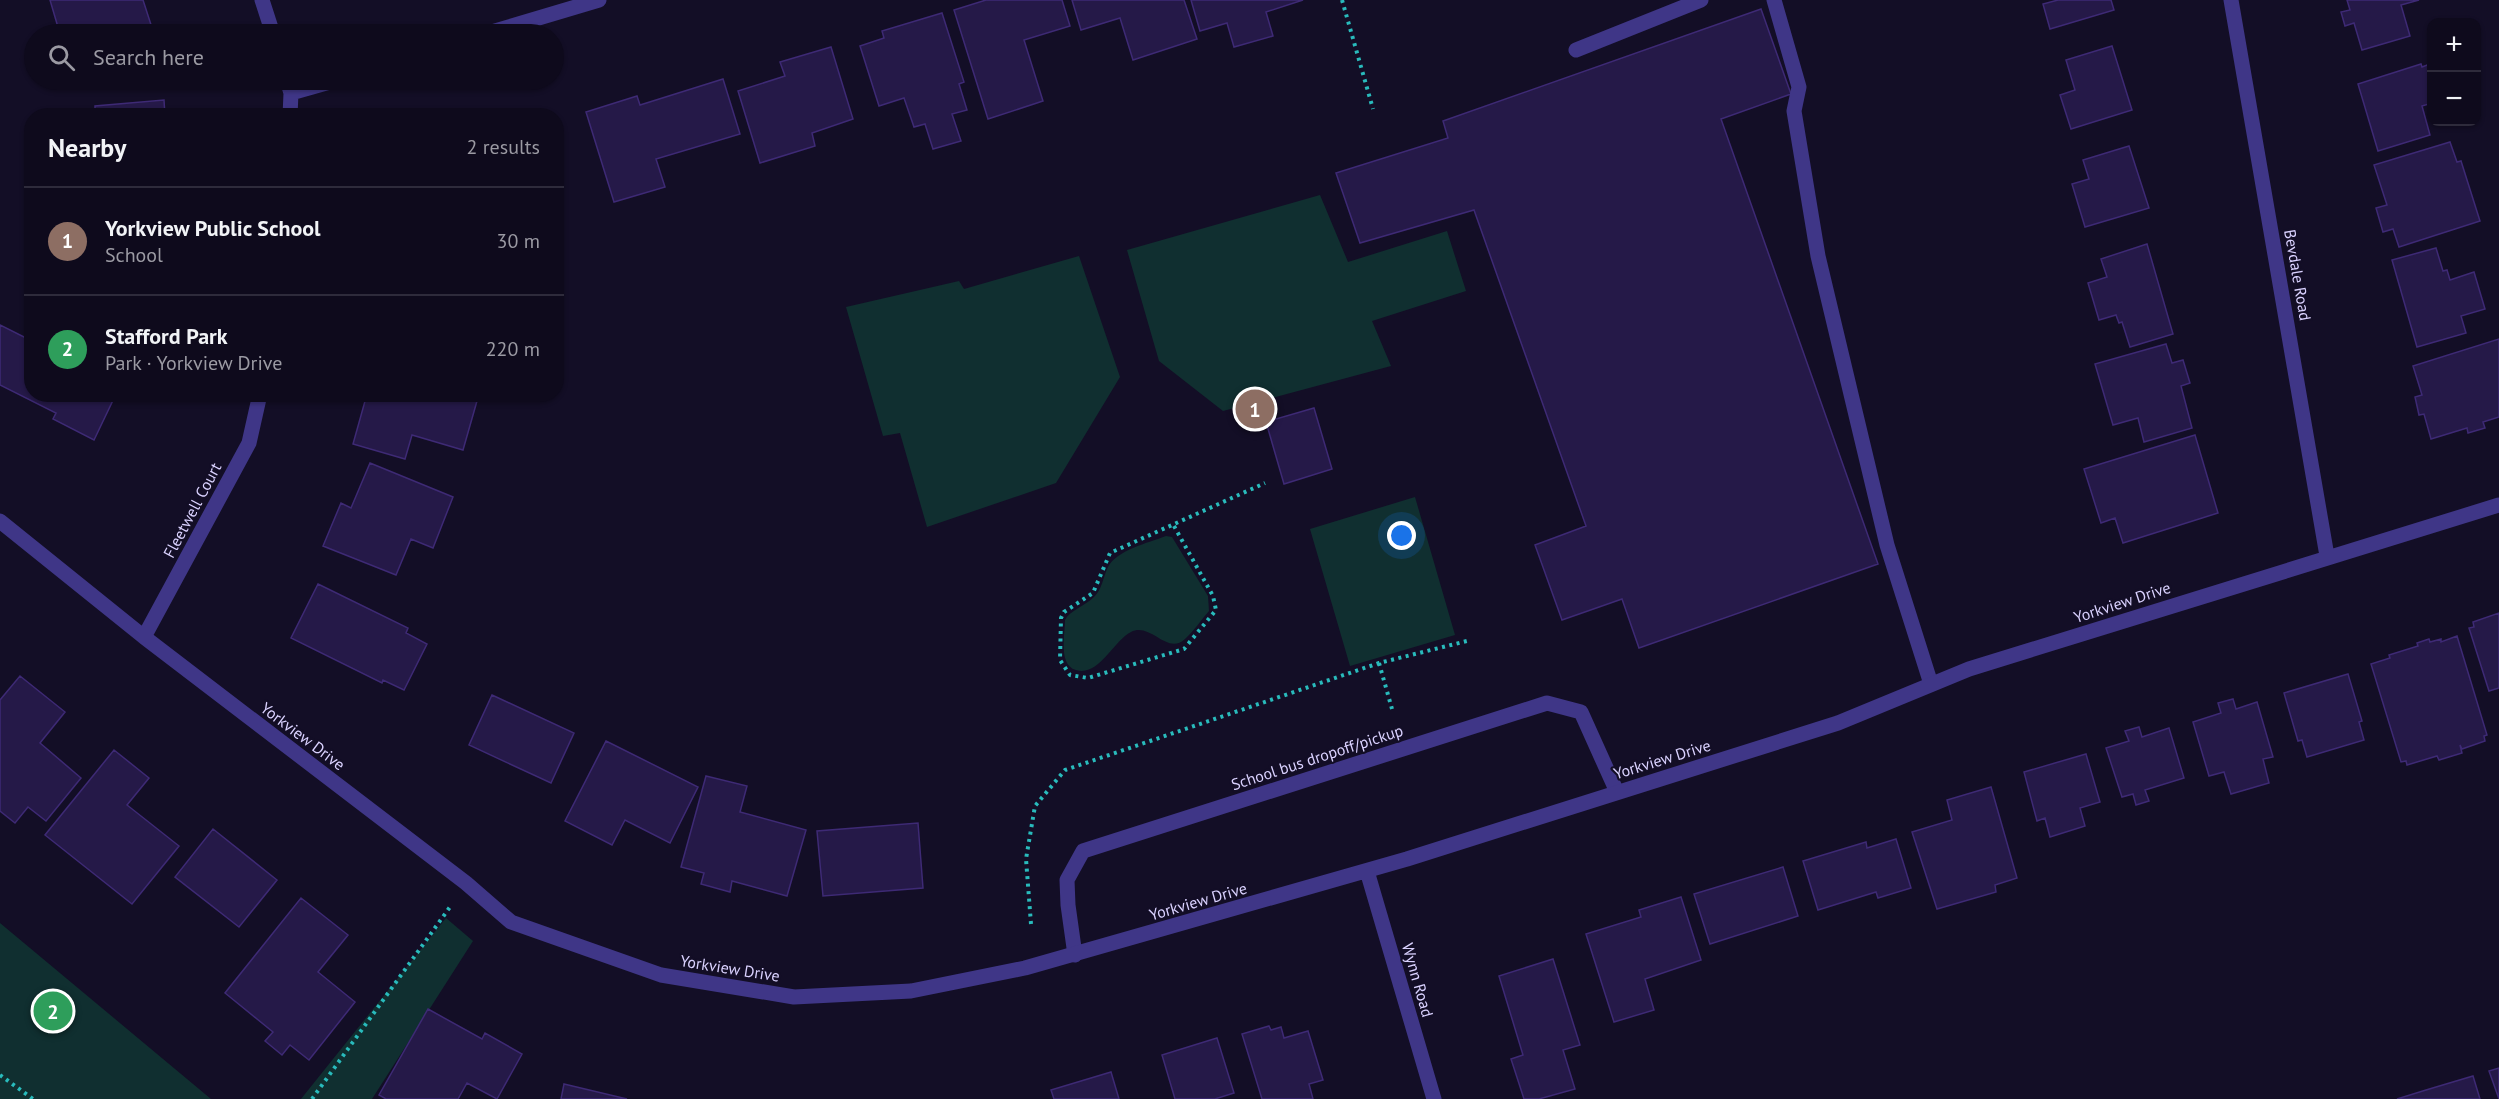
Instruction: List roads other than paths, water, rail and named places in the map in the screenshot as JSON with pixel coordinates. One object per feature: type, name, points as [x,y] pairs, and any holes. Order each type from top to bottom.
[{"type":"street","points":[[262,0],[270,24]]},
{"type":"street","points":[[519,24],[599,0]]},
{"type":"street","points":[[1576,50],[1701,0]]},
{"type":"street","points":[[1774,0],[1799,87],[1794,111],[1818,256],[1887,545],[1931,684]]},
{"type":"street","name":"Bevdale Road","points":[[2231,0],[2327,556]]},
{"type":"street","points":[[289,90],[290,108]]},
{"type":"street","name":"Fleetwell Court","points":[[144,637],[249,444],[258,402]]},
{"type":"street","name":"Yorkview Drive","points":[[0,521],[144,637],[466,883],[511,922],[661,975],[794,997],[911,991],[1025,969],[1367,871],[1838,723],[1969,669],[2327,556],[2499,505]]},
{"type":"street","name":"School bus dropoff/pickup","points":[[1075,955],[1067,880],[1083,851],[1547,703],[1581,712],[1617,792]]},
{"type":"street","name":"Wynn Road","points":[[1367,871],[1434,1099]]},
{"type":"place","name":"Yorkview Public School","points":[[1255,409]]},
{"type":"place","name":"Stafford Park","points":[[53,1011]]}]
